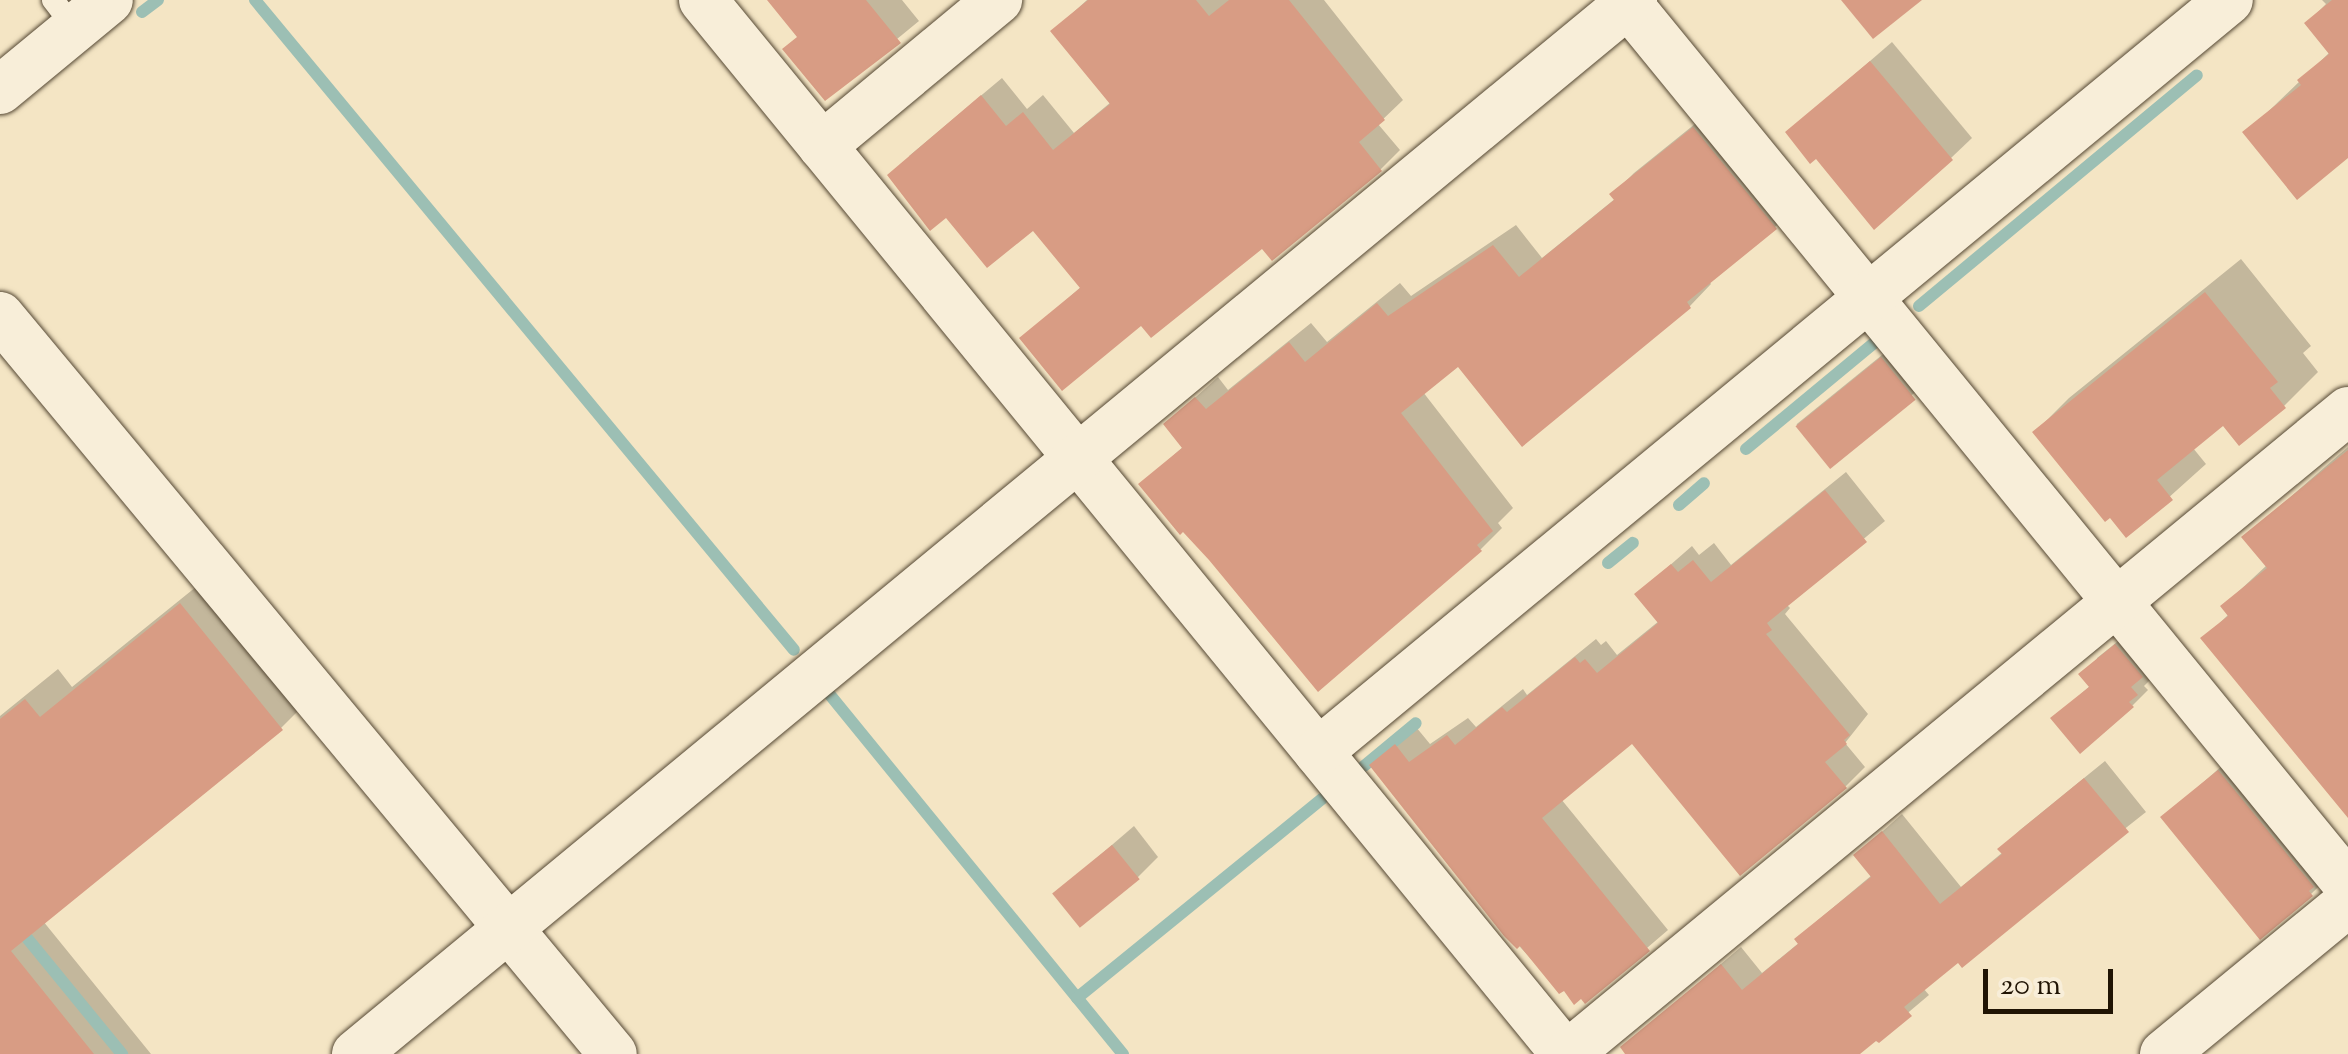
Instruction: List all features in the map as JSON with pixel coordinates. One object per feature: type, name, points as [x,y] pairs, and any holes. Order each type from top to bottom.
[{"type":"street","points":[[702,0],[1566,1054],[2348,411]]},
{"type":"street","points":[[822,146],[998,0]]},
{"type":"street","points":[[1318,752],[2229,0]]},
{"type":"street","points":[[356,1054],[1629,1],[2348,885]]},
{"type":"street","points":[[0,90],[79,9]]},
{"type":"street","points":[[0,316],[613,1054]]},
{"type":"street","points":[[2164,1054],[2348,902]]},
{"type":"building","points":[[767,0],[866,0],[901,43],[825,101],[782,49],[797,37]]},
{"type":"building","points":[[1088,0],[1196,0],[1209,16],[1229,0],[1289,0],[1385,120],[1359,142],[1382,171],[1272,261],[1262,249],[1151,338],[1141,326],[1062,391],[1019,338],[1080,288],[1033,231],[987,268],[946,218],[930,231],[887,175],[981,95],[1006,126],[1023,112],[1053,150],[1110,104],[1050,31]]},
{"type":"building","points":[[1841,0],[1922,0],[1873,39]]},
{"type":"building","points":[[2332,0],[2348,0],[2348,158],[2297,200],[2242,132],[2301,85],[2297,80],[2329,54],[2304,23]]},
{"type":"building","points":[[1870,61],[1953,160],[1874,230],[1816,159],[1810,164],[1785,132]]},
{"type":"building","points":[[1693,127],[1777,229],[1687,302],[1691,308],[1522,447],[1458,367],[1401,413],[1493,531],[1477,545],[1482,551],[1318,692],[1209,560],[1183,532],[1180,535],[1138,484],[1182,448],[1163,424],[1195,397],[1206,409],[1289,342],[1305,362],[1377,303],[1388,316],[1493,245],[1519,277],[1614,200],[1609,194]]},
{"type":"building","points":[[2205,292],[2278,382],[2270,388],[2286,408],[2239,446],[2223,426],[2157,480],[2173,500],[2126,538],[2110,518],[2105,522],[2032,432]]},
{"type":"building","points":[[1881,357],[1916,400],[1830,469],[1796,426]]},
{"type":"building","points":[[2348,450],[2348,818],[2200,638],[2228,616],[2220,606],[2267,568],[2241,537]]},
{"type":"building","points":[[1825,490],[1867,542],[1767,623],[1772,630],[1766,634],[1850,735],[1844,740],[1847,744],[1825,762],[1847,788],[1740,876],[1632,744],[1542,818],[1650,951],[1585,1004],[1581,999],[1574,1005],[1564,991],[1559,994],[1520,946],[1517,949],[1504,936],[1369,765],[1395,744],[1409,762],[1447,735],[1455,745],[1502,707],[1507,712],[1575,657],[1580,663],[1585,659],[1597,673],[1658,623],[1634,594],[1671,564],[1678,572],[1693,560],[1711,582]]},
{"type":"building","points":[[180,603],[283,730],[11,951],[94,1054],[0,1054],[0,719],[25,699],[40,717]]},
{"type":"building","points":[[2115,644],[2143,677],[2131,687],[2138,695],[2129,702],[2134,707],[2080,754],[2050,718],[2089,687],[2078,674]]},
{"type":"building","points":[[2218,770],[2314,887],[2309,891],[2313,896],[2260,940],[2160,817]]},
{"type":"building","points":[[2084,778],[2129,832],[1962,968],[1958,963],[1904,1007],[1912,1016],[1879,1043],[1876,1041],[1860,1054],[1625,1054],[1620,1047],[1721,964],[1742,990],[1798,944],[1794,939],[1871,877],[1853,855],[1882,831],[1940,904],[2002,854],[1997,849]]},
{"type":"building","points":[[1112,845],[1140,879],[1080,928],[1052,893]]},
{"type":"waterway","points":[[142,12],[158,0]]},
{"type":"waterway","points":[[255,0],[794,650]]},
{"type":"waterway","points":[[1919,306],[2197,75]]},
{"type":"waterway","points":[[1746,449],[1879,339]]},
{"type":"waterway","points":[[1679,505],[1704,483]]},
{"type":"waterway","points":[[1608,563],[1633,543]]},
{"type":"waterway","points":[[826,690],[1123,1054]]},
{"type":"waterway","points":[[1364,766],[1416,723]]},
{"type":"waterway","points":[[1077,998],[1322,799]]},
{"type":"waterway","points":[[0,905],[122,1054]]}]
